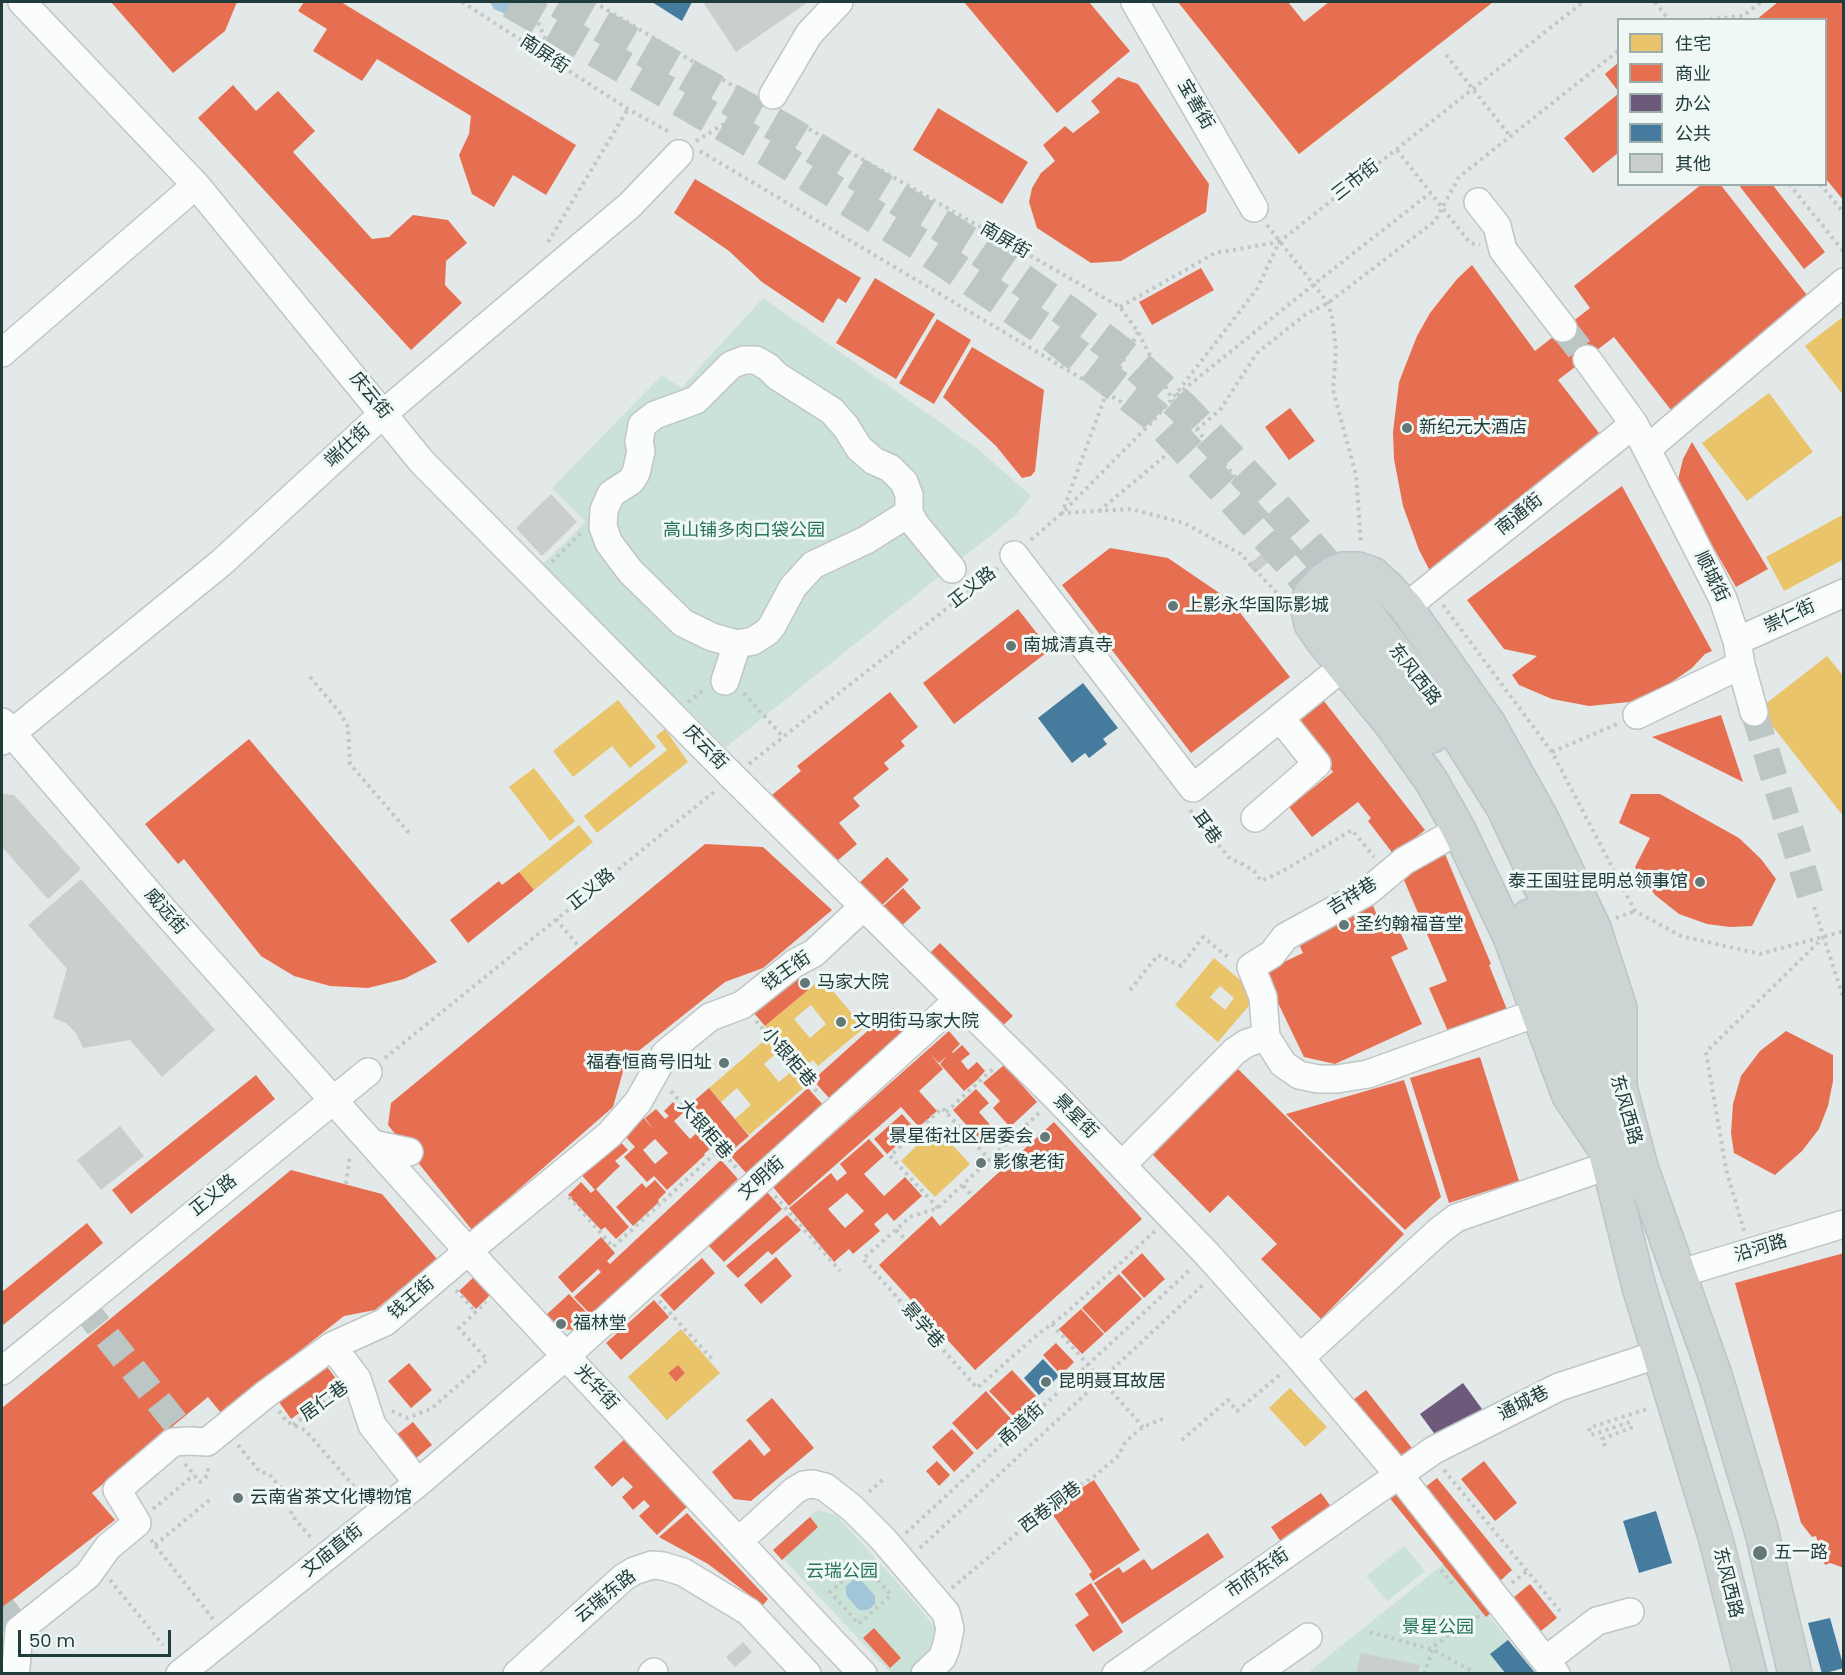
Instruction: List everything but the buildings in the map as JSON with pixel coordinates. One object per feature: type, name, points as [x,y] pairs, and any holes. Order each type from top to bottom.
[{"type":"main road","points":[[1605,1155],[1569,1096],[1510,937],[1459,830],[1432,782],[1391,724],[1311,624],[1308,610],[1310,595],[1344,590],[1418,597],[1542,819],[1594,928],[1620,1008],[1620,1088]]},
{"type":"main road","name":"东风西路","points":[[1344,590],[1446,717],[1504,809],[1563,935],[1620,1088],[1641,1167],[1714,1375],[1761,1529],[1795,1674]]},
{"type":"main road","name":"东风西路","points":[[1344,590],[1484,819],[1542,943],[1586,1073],[1639,1287],[1716,1540],[1750,1674]]},
{"type":"street","name":"庆云街","points":[[22,2],[196,185],[422,462],[733,777]]},
{"type":"street","points":[[771,103],[809,34],[839,2]]},
{"type":"street","name":"宝善街","points":[[1135,2],[1254,208]]},
{"type":"street","name":"端仕街","points":[[5,732],[221,563],[384,413],[630,205],[687,147]]},
{"type":"street","points":[[2,353],[196,185]]},
{"type":"street","points":[[1478,202],[1497,226],[1503,250],[1563,328]]},
{"type":"street","points":[[1647,449],[1844,282]]},
{"type":"street","name":"顺城街","points":[[1587,359],[1634,424],[1723,599],[1754,712]]},
{"type":"street","points":[[909,513],[866,540],[813,565],[793,587],[772,626],[753,641],[737,644],[712,637],[683,623],[630,571],[605,535],[603,518],[610,495],[631,480],[636,473],[641,451],[639,442],[642,425],[655,415],[696,400],[731,365],[756,360],[832,411],[846,427],[859,448],[874,460],[890,468],[904,482],[909,495],[909,513],[915,524],[952,569]]},
{"type":"street","name":"南通街","points":[[1418,597],[1634,424]]},
{"type":"street","points":[[1014,555],[1193,788]]},
{"type":"street","name":"崇仁街","points":[[1637,715],[1844,592]]},
{"type":"street","points":[[725,681],[737,644]]},
{"type":"street","name":"耳巷","points":[[1193,788],[1344,666]]},
{"type":"street","points":[[1255,818],[1317,764],[1280,718]]},
{"type":"street","name":"威远街","points":[[5,732],[334,1098]]},
{"type":"street","name":"景星街","points":[[733,777],[1056,1097],[1171,1216],[1300,1358],[1399,1474],[1551,1667]]},
{"type":"street","name":"吉祥巷","points":[[1251,967],[1272,954],[1285,937],[1367,892],[1404,861],[1459,830]]},
{"type":"street","name":"钱王街","points":[[137,1523],[117,1491],[173,1442],[207,1443],[266,1394],[332,1346],[385,1322],[460,1236],[553,1180],[610,1134],[638,1102],[665,1053],[710,1017],[742,1005],[795,963],[814,953],[863,907]]},
{"type":"street","points":[[1251,967],[1263,997],[1266,1037],[1283,1064],[1299,1075],[1318,1079],[1337,1079],[1368,1074],[1539,1012]]},
{"type":"street","name":"文明街","points":[[566,1356],[957,1001]]},
{"type":"street","points":[[1122,1164],[1235,1051],[1247,1043],[1266,1037]]},
{"type":"street","name":"正义路","points":[[2,1371],[368,1072]]},
{"type":"street","name":"光华街","points":[[334,1098],[566,1356],[657,1441],[739,1541],[863,1674]]},
{"type":"street","points":[[373,1144],[409,1152]]},
{"type":"street","points":[[1300,1358],[1456,1218],[1605,1155]]},
{"type":"street","name":"沿河路","points":[[1678,1274],[1844,1224]]},
{"type":"street","points":[[332,1346],[357,1379],[372,1425],[418,1483]]},
{"type":"street","name":"通城巷","points":[[1399,1474],[1429,1453],[1559,1386],[1659,1354]]},
{"type":"street","name":"文庙直街","points":[[180,1674],[418,1483],[566,1356]]},
{"type":"street","name":"市府东街","points":[[1116,1674],[1399,1474]]},
{"type":"street","points":[[739,1541],[794,1491],[804,1485],[825,1486],[844,1502],[948,1607],[950,1629],[946,1648],[942,1658],[925,1674]]},
{"type":"street","points":[[9,1674],[16,1668],[19,1630],[87,1575],[108,1546],[137,1523]]},
{"type":"street","name":"云瑞东路","points":[[517,1674],[624,1577],[642,1568],[663,1566],[683,1572],[749,1612],[798,1665]]},
{"type":"street","points":[[1551,1667],[1597,1621],[1630,1612]]},
{"type":"street","points":[[798,1665],[821,1630]]},
{"type":"street","points":[[1255,1674],[1308,1637]]},
{"type":"path","name":"南屏街","points":[[462,2],[687,147],[1153,422]]},
{"type":"path","points":[[529,2],[557,63]]},
{"type":"path","name":"南屏街","points":[[594,2],[1120,307],[1138,332],[1172,399],[1301,558],[1344,590]]},
{"type":"path","name":"三市街","points":[[1172,399],[1257,289],[1279,242],[1583,2]]},
{"type":"path","points":[[1655,2],[1667,18]]},
{"type":"path","points":[[1722,18],[1743,16],[1761,2]]},
{"type":"path","points":[[1099,511],[1220,410],[1257,353],[1306,314],[1328,303],[1435,221],[1458,177],[1617,52]]},
{"type":"path","points":[[1446,55],[1510,136]]},
{"type":"path","points":[[687,147],[771,103]]},
{"type":"path","points":[[1396,150],[1470,243],[1503,250]]},
{"type":"path","points":[[1791,186],[1844,252]]},
{"type":"path","points":[[1823,186],[1844,213]]},
{"type":"path","points":[[1172,399],[1430,193]]},
{"type":"path","points":[[1254,208],[1328,303],[1332,315],[1336,348],[1333,390],[1356,475],[1360,541],[1344,590]]},
{"type":"path","points":[[1120,307],[1215,253],[1279,242]]},
{"type":"path","points":[[1138,332],[1106,394],[1062,513],[1131,509],[1184,523],[1241,554],[1287,604]]},
{"type":"path","name":"正义路","points":[[368,1072],[733,777],[1014,555],[1062,513],[1153,422],[1172,399]]},
{"type":"path","points":[[536,577],[587,527],[603,518]]},
{"type":"path","points":[[1418,597],[1552,752],[1635,911],[1681,936],[1760,954],[1844,931]]},
{"type":"path","points":[[310,678],[340,713],[348,727],[350,764],[410,834]]},
{"type":"path","points":[[1552,752],[1637,715]]},
{"type":"path","name":"耳巷","points":[[1193,788],[1190,812],[1230,858],[1254,871],[1262,881],[1352,830],[1388,874]]},
{"type":"path","points":[[1814,907],[1844,1000]]},
{"type":"path","points":[[556,919],[579,947]]},
{"type":"path","points":[[1130,990],[1158,955],[1180,966],[1203,937],[1239,966],[1251,967]]},
{"type":"path","points":[[1750,1252],[1726,1169],[1706,1052],[1824,938]]},
{"type":"path","name":"小银柜巷","points":[[742,1005],[835,1112]]},
{"type":"path","points":[[946,1112],[1010,1053]]},
{"type":"path","name":"大银柜巷","points":[[655,1072],[720,1149],[757,1183],[840,1271]]},
{"type":"path","name":"景学巷","points":[[1056,1097],[938,1208],[910,1217],[863,1259],[977,1388],[1052,1324],[1171,1216]]},
{"type":"path","points":[[938,1208],[890,1156],[942,1108],[990,1160]]},
{"type":"path","points":[[1018,1133],[1030,1145]]},
{"type":"path","points":[[553,1180],[614,1247],[720,1149]]},
{"type":"path","points":[[963,1186],[973,1196]]},
{"type":"path","points":[[896,1230],[906,1240]]},
{"type":"path","name":"甬道街","points":[[897,1555],[1088,1365],[1213,1262]]},
{"type":"path","name":"甬道街","points":[[897,1555],[1101,1380],[1213,1262]]},
{"type":"path","points":[[645,1284],[712,1359]]},
{"type":"path","points":[[367,1410],[390,1410],[407,1418],[431,1409],[487,1360],[459,1328],[502,1286]]},
{"type":"path","points":[[1052,1324],[1143,1427]]},
{"type":"path","points":[[1182,1440],[1228,1400],[1237,1411],[1300,1358]]},
{"type":"path","name":"居仁巷","points":[[293,1425],[357,1379]]},
{"type":"path","name":"居仁巷","points":[[266,1394],[287,1422],[305,1430],[378,1515]]},
{"type":"path","points":[[1605,1446],[1602,1439],[1631,1428],[1630,1422],[1591,1435],[1589,1428],[1674,1400]]},
{"type":"path","name":"西卷洞巷","points":[[948,1607],[981,1563],[1041,1510],[1119,1455],[1125,1442],[1143,1427],[1165,1418]]},
{"type":"path","points":[[225,1428],[260,1472],[270,1474],[293,1502],[291,1514],[326,1557]]},
{"type":"path","points":[[1429,1453],[1560,1611]]},
{"type":"path","points":[[194,1475],[137,1523],[227,1636]]},
{"type":"path","points":[[154,1545],[212,1498]]},
{"type":"path","points":[[96,1563],[163,1645]]},
{"type":"path","points":[[863,1563],[877,1580],[891,1595],[859,1624],[830,1592],[863,1563]]},
{"type":"path","points":[[1441,1570],[1456,1588]]},
{"type":"path","points":[[1504,1589],[1527,1571]]},
{"type":"path","points":[[1424,1674],[1434,1646],[1448,1636],[1460,1635],[1478,1616],[1471,1607]]},
{"type":"path","points":[[1370,1632],[1434,1650],[1478,1674]]},
{"type":"green space","name":"高山铺多肉口袋公园","points":[[763,298],[978,449],[1031,496],[1015,516],[726,747],[540,567],[586,522],[552,488],[662,375],[681,388]]},
{"type":"green space","name":"云瑞公园","points":[[817,1510],[836,1515],[913,1600],[944,1639],[922,1673],[891,1673],[774,1549]]},
{"type":"green space","points":[[1405,1546],[1425,1571],[1387,1601],[1366,1576]]},
{"type":"green space","name":"景星公园","points":[[1445,1563],[1536,1673],[1313,1674],[1310,1671]]},
{"type":"water","points":[[490,2],[526,2],[521,10],[508,15],[494,9]]},
{"type":"water","points":[[854,1579],[862,1581],[875,1596],[875,1604],[868,1610],[859,1610],[846,1595],[846,1586]]},
{"type":"tunnel","points":[[511,2],[767,150],[921,245],[1049,333],[1154,415],[1331,608]]},
{"type":"tunnel","points":[[559,2],[795,136],[968,242],[1069,313],[1134,363],[1184,409],[1274,505],[1351,593]]},
{"type":"tunnel","points":[[1563,328],[1587,359]]},
{"type":"tunnel","points":[[1754,712],[1814,907]]},
{"type":"tunnel","points":[[82,1305],[190,1441]]},
{"type":"tunnel","points":[[2,1607],[19,1630]]},
{"type":"place","name":"新纪元大酒店","points":[[1407,428]]},
{"type":"place","name":"上影永华国际影城","points":[[1173,606]]},
{"type":"place","name":"南城清真寺","points":[[1011,646]]},
{"type":"place","name":"泰王国驻昆明总领事馆","points":[[1700,882]]},
{"type":"place","name":"圣约翰福音堂","points":[[1344,925]]},
{"type":"place","name":"马家大院","points":[[805,983]]},
{"type":"place","name":"文明街马家大院","points":[[841,1022]]},
{"type":"place","name":"福春恒商号旧址","points":[[724,1063]]},
{"type":"place","name":"景星街社区居委会","points":[[1045,1137]]},
{"type":"place","name":"影像老街","points":[[981,1163]]},
{"type":"place","name":"福林堂","points":[[561,1324]]},
{"type":"place","name":"昆明聂耳故居","points":[[1046,1382]]},
{"type":"place","name":"云南省茶文化博物馆","points":[[238,1498]]},
{"type":"place","name":"五一路","points":[[1760,1553]]}]
